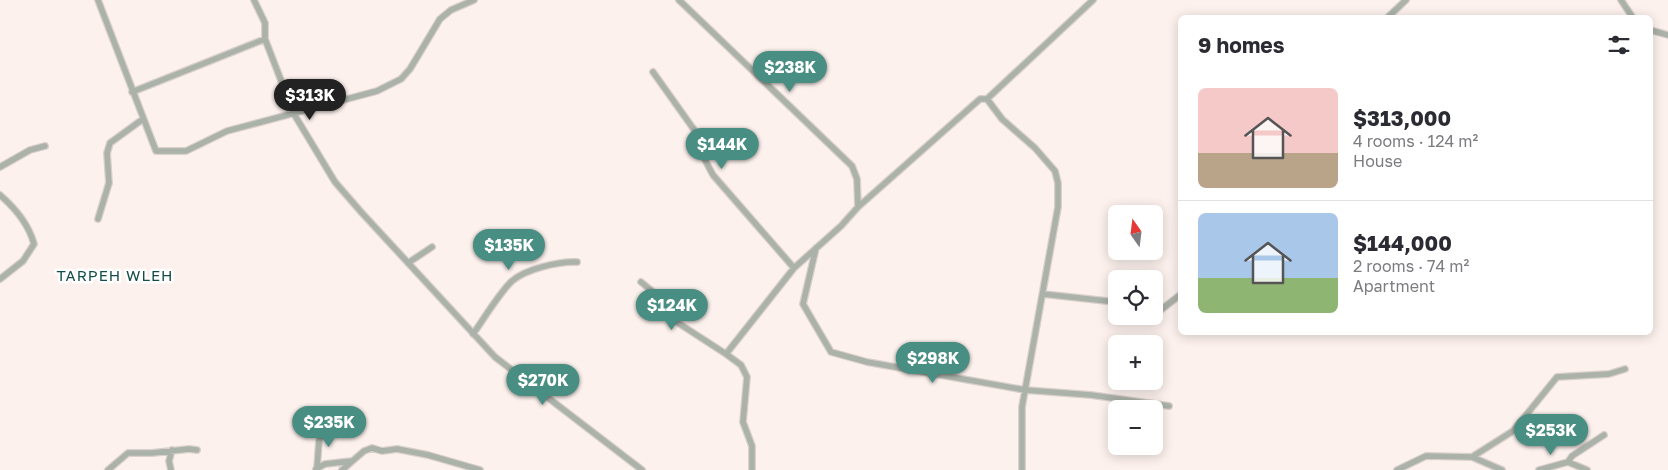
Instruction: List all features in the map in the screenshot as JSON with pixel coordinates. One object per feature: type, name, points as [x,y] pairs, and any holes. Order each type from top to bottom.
[{"type":"street","points":[[98,0],[156,151],[186,151],[227,131],[377,92],[400,79],[410,69],[440,19],[451,10],[474,0]]},
{"type":"street","points":[[254,0],[265,23],[265,39],[294,114],[336,182],[473,334],[522,380],[556,402],[642,470]]},
{"type":"street","points":[[679,0],[852,166],[857,179],[858,207]]},
{"type":"street","points":[[726,354],[794,268],[858,207],[980,99],[987,99],[1094,0]]},
{"type":"street","points":[[1390,15],[1406,0]]},
{"type":"street","points":[[1621,0],[1630,15]]},
{"type":"street","points":[[1653,31],[1668,35]]},
{"type":"street","points":[[132,92],[265,39]]},
{"type":"street","points":[[653,72],[700,138],[703,156],[713,175],[794,268]]},
{"type":"street","points":[[987,99],[1002,119],[1036,148],[1055,171],[1058,183],[1058,207],[1022,407],[1022,470]]},
{"type":"street","points":[[98,219],[109,183],[107,153],[110,143],[143,119]]},
{"type":"street","points":[[0,167],[30,150],[45,146]]},
{"type":"street","points":[[0,195],[13,206],[31,234],[34,244],[23,261],[0,279]]},
{"type":"street","points":[[408,264],[432,247]]},
{"type":"street","points":[[816,248],[803,304],[831,352],[867,362],[1025,390],[1091,395],[1169,406]]},
{"type":"street","points":[[473,334],[512,281],[538,268],[566,261],[578,262]]},
{"type":"street","points":[[641,282],[658,296],[672,319],[741,365],[747,377],[743,422],[752,446],[752,470]]},
{"type":"street","points":[[1043,294],[1108,301]]},
{"type":"street","points":[[1163,308],[1178,297]]},
{"type":"street","points":[[1472,456],[1513,431],[1557,377],[1609,374],[1625,369]]},
{"type":"street","points":[[316,469],[319,441],[327,422]]},
{"type":"street","points":[[1568,462],[1572,456],[1604,435]]},
{"type":"street","points":[[342,470],[364,451],[372,448],[382,451],[397,449],[462,463],[480,470]]},
{"type":"street","points":[[171,470],[169,461],[172,450]]},
{"type":"street","points":[[108,470],[128,453],[197,450]]},
{"type":"street","points":[[1397,470],[1426,456],[1472,456],[1502,470]]},
{"type":"street","points":[[316,469],[326,464],[352,461]]},
{"type":"street","points":[[1539,470],[1568,462],[1587,470]]},
{"type":"district","name":"TARPEH WLEH","points":[[115,275]]}]
